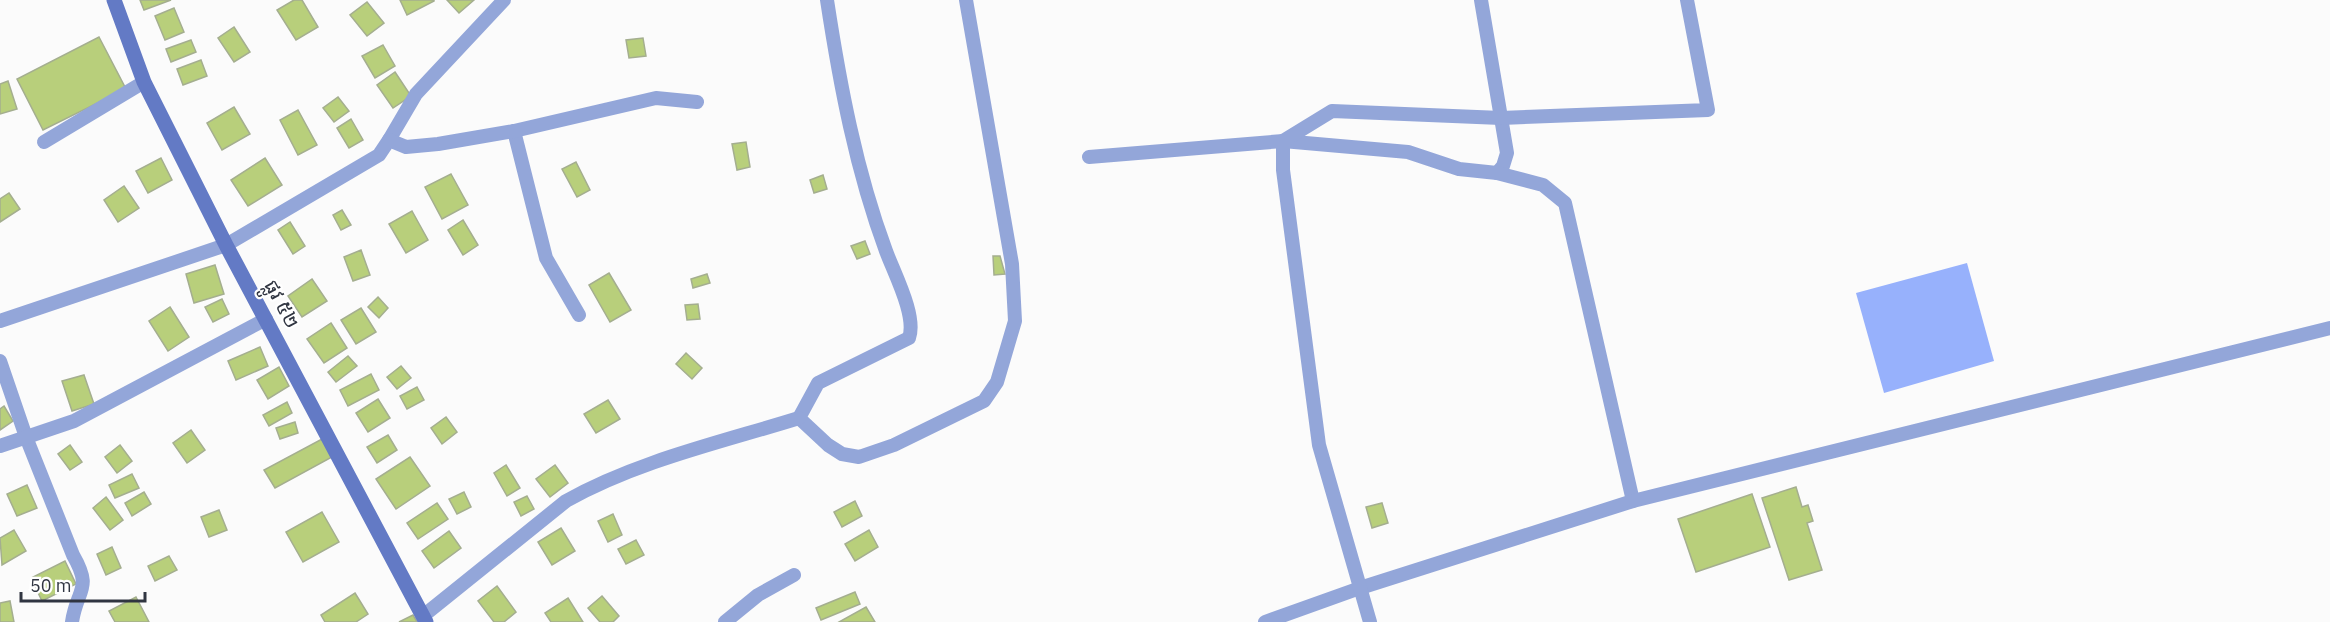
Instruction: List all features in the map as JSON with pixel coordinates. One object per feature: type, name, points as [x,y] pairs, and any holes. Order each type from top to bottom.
[{"type":"street","name":"ផ្លូវ ៥២","points":[[114,0],[144,82],[226,245],[424,619]]},
{"type":"street","points":[[0,321],[226,245],[379,155],[416,94],[504,0]]},
{"type":"street","points":[[424,619],[566,501],[590,488],[648,466],[799,418],[818,383],[909,338],[912,329],[909,311],[873,216],[852,135],[826,0]]},
{"type":"street","points":[[799,418],[828,445],[842,454],[859,457],[894,444],[984,401],[997,382],[1015,321],[1012,264],[966,0]]},
{"type":"street","points":[[1481,0],[1507,153],[1503,166],[1497,173]]},
{"type":"street","points":[[1283,141],[1332,111],[1502,118],[1708,110],[1687,0]]},
{"type":"street","points":[[44,142],[144,82]]},
{"type":"street","points":[[389,140],[406,147],[438,144],[513,131],[656,98],[697,102]]},
{"type":"street","points":[[513,131],[546,258],[579,315]]},
{"type":"street","points":[[1283,141],[1283,170],[1319,445],[1370,622]]},
{"type":"street","points":[[1089,157],[1283,141],[1408,152],[1459,169],[1497,173],[1543,185],[1565,203],[1633,501]]},
{"type":"street","points":[[0,446],[74,420],[266,319]]},
{"type":"street","points":[[1265,622],[1360,588],[1633,501],[2330,328]]},
{"type":"street","points":[[0,361],[26,437],[73,555],[82,569],[83,583],[70,622]]},
{"type":"street","points":[[725,622],[759,596],[794,575]]},
{"type":"water","points":[[1967,263],[1994,361],[1884,393],[1856,293]]},
{"type":"building","points":[[140,0],[171,0],[144,10]]},
{"type":"building","points":[[294,0],[302,0],[318,27],[296,40],[277,10]]},
{"type":"building","points":[[400,0],[434,0],[434,1],[407,15]]},
{"type":"building","points":[[447,0],[474,0],[459,13]]},
{"type":"building","points":[[367,2],[384,23],[367,36],[350,15]]},
{"type":"building","points":[[174,8],[184,32],[165,40],[155,16]]},
{"type":"building","points":[[234,27],[250,52],[234,62],[218,38]]},
{"type":"building","points":[[99,37],[126,89],[43,130],[17,79]]},
{"type":"building","points":[[643,38],[646,56],[629,58],[626,40]]},
{"type":"building","points":[[191,40],[196,52],[171,62],[166,49]]},
{"type":"building","points":[[383,45],[395,66],[375,78],[362,56]]},
{"type":"building","points":[[201,60],[207,76],[183,85],[177,69]]},
{"type":"building","points":[[395,72],[411,96],[393,108],[377,85]]},
{"type":"building","points":[[8,81],[17,109],[0,114],[0,84]]},
{"type":"building","points":[[338,97],[349,111],[334,122],[323,108]]},
{"type":"building","points":[[234,107],[250,134],[222,150],[207,123]]},
{"type":"building","points":[[298,110],[317,145],[298,155],[280,120]]},
{"type":"building","points":[[351,119],[363,140],[349,148],[337,128]]},
{"type":"building","points":[[746,142],[750,167],[737,170],[732,144]]},
{"type":"building","points":[[161,158],[172,180],[148,193],[136,171]]},
{"type":"building","points":[[265,158],[282,185],[248,206],[231,180]]},
{"type":"building","points":[[576,162],[590,190],[577,197],[562,169]]},
{"type":"building","points":[[451,174],[468,205],[442,219],[425,187]]},
{"type":"building","points":[[823,175],[827,189],[814,193],[810,180]]},
{"type":"building","points":[[124,186],[139,208],[118,222],[104,200]]},
{"type":"building","points":[[9,193],[20,209],[0,222],[0,199]]},
{"type":"building","points":[[342,210],[351,225],[341,230],[333,215]]},
{"type":"building","points":[[412,211],[428,240],[406,253],[389,224]]},
{"type":"building","points":[[463,220],[478,245],[463,255],[448,230]]},
{"type":"building","points":[[290,222],[305,246],[293,254],[278,230]]},
{"type":"building","points":[[865,241],[870,254],[857,259],[851,246]]},
{"type":"building","points":[[361,250],[370,275],[353,281],[344,257]]},
{"type":"building","points":[[993,256],[1000,256],[1005,274],[994,275]]},
{"type":"building","points":[[215,265],[224,294],[194,303],[186,274]]},
{"type":"building","points":[[609,273],[631,310],[610,322],[589,285]]},
{"type":"building","points":[[707,274],[710,283],[693,288],[691,279]]},
{"type":"building","points":[[312,279],[327,301],[302,317],[288,296]]},
{"type":"building","points":[[378,297],[388,308],[379,318],[368,307]]},
{"type":"building","points":[[222,299],[229,314],[213,322],[205,307]]},
{"type":"building","points":[[698,304],[700,319],[687,320],[685,305]]},
{"type":"building","points":[[170,307],[189,337],[168,351],[149,321]]},
{"type":"building","points":[[361,308],[376,332],[356,344],[341,320]]},
{"type":"building","points":[[331,323],[347,348],[324,363],[307,339]]},
{"type":"building","points":[[260,347],[268,366],[236,380],[228,361]]},
{"type":"building","points":[[686,353],[702,368],[692,379],[676,364]]},
{"type":"building","points":[[348,356],[357,366],[336,382],[328,372]]},
{"type":"building","points":[[401,366],[411,378],[397,389],[387,377]]},
{"type":"building","points":[[279,367],[289,386],[268,399],[257,380]]},
{"type":"building","points":[[371,374],[379,390],[348,406],[340,390]]},
{"type":"building","points":[[84,375],[94,404],[72,411],[62,381]]},
{"type":"building","points":[[417,387],[424,400],[407,409],[400,396]]},
{"type":"building","points":[[378,399],[390,418],[368,432],[356,413]]},
{"type":"building","points":[[608,400],[620,419],[596,433],[584,414]]},
{"type":"building","points":[[287,402],[292,413],[269,426],[263,415]]},
{"type":"building","points":[[4,406],[13,421],[0,430],[0,409]]},
{"type":"building","points":[[446,417],[457,432],[442,444],[431,428]]},
{"type":"building","points":[[295,422],[298,433],[280,439],[276,428]]},
{"type":"building","points":[[191,430],[205,450],[187,463],[173,443]]},
{"type":"building","points":[[388,435],[397,450],[377,463],[367,447]]},
{"type":"building","points":[[322,439],[332,457],[275,488],[264,470]]},
{"type":"building","points":[[70,445],[82,462],[70,470],[58,454]]},
{"type":"building","points":[[120,445],[132,461],[117,473],[105,457]]},
{"type":"building","points":[[410,457],[430,486],[396,509],[376,479]]},
{"type":"building","points":[[506,465],[520,488],[507,496],[494,473]]},
{"type":"building","points":[[555,465],[568,483],[550,497],[536,479]]},
{"type":"building","points":[[132,474],[139,488],[115,498],[109,485]]},
{"type":"building","points":[[27,485],[37,508],[17,516],[7,494]]},
{"type":"building","points":[[1796,487],[1802,507],[1808,505],[1813,521],[1807,523],[1822,570],[1789,580],[1762,498]]},
{"type":"building","points":[[144,492],[151,504],[132,516],[125,503]]},
{"type":"building","points":[[464,492],[471,507],[457,514],[449,499]]},
{"type":"building","points":[[1752,494],[1770,547],[1696,572],[1678,519]]},
{"type":"building","points":[[527,496],[534,509],[521,516],[514,502]]},
{"type":"building","points":[[106,497],[123,520],[110,530],[93,508]]},
{"type":"building","points":[[855,501],[862,516],[842,527],[834,512]]},
{"type":"building","points":[[437,503],[448,519],[418,539],[407,523]]},
{"type":"building","points":[[1382,503],[1388,523],[1372,528],[1366,507]]},
{"type":"building","points":[[219,510],[227,530],[209,537],[201,517]]},
{"type":"building","points":[[322,512],[339,542],[303,562],[286,532]]},
{"type":"building","points":[[613,514],[622,535],[608,542],[598,521]]},
{"type":"building","points":[[561,528],[575,551],[552,565],[538,542]]},
{"type":"building","points":[[14,530],[26,551],[2,565],[0,538]]},
{"type":"building","points":[[869,530],[878,547],[855,561],[845,544]]},
{"type":"building","points":[[449,531],[461,548],[434,568],[422,551]]},
{"type":"building","points":[[636,540],[644,555],[626,564],[618,549]]},
{"type":"building","points":[[112,547],[121,568],[106,575],[97,554]]},
{"type":"building","points":[[169,556],[177,570],[155,581],[148,566]]},
{"type":"building","points":[[65,561],[76,584],[42,601],[31,578]]},
{"type":"building","points":[[497,586],[516,612],[504,622],[494,622],[478,601]]},
{"type":"building","points":[[855,592],[860,604],[821,620],[816,608]]},
{"type":"building","points":[[355,593],[368,614],[356,622],[325,622],[321,615]]},
{"type":"building","points":[[602,596],[619,616],[613,622],[600,622],[588,608]]},
{"type":"building","points":[[136,597],[149,622],[115,622],[109,611]]},
{"type":"building","points":[[568,598],[583,622],[551,622],[545,613]]},
{"type":"building","points":[[10,601],[14,622],[0,622],[0,603]]},
{"type":"building","points":[[866,607],[875,622],[839,622]]},
{"type":"building","points":[[413,615],[417,622],[399,622]]}]
